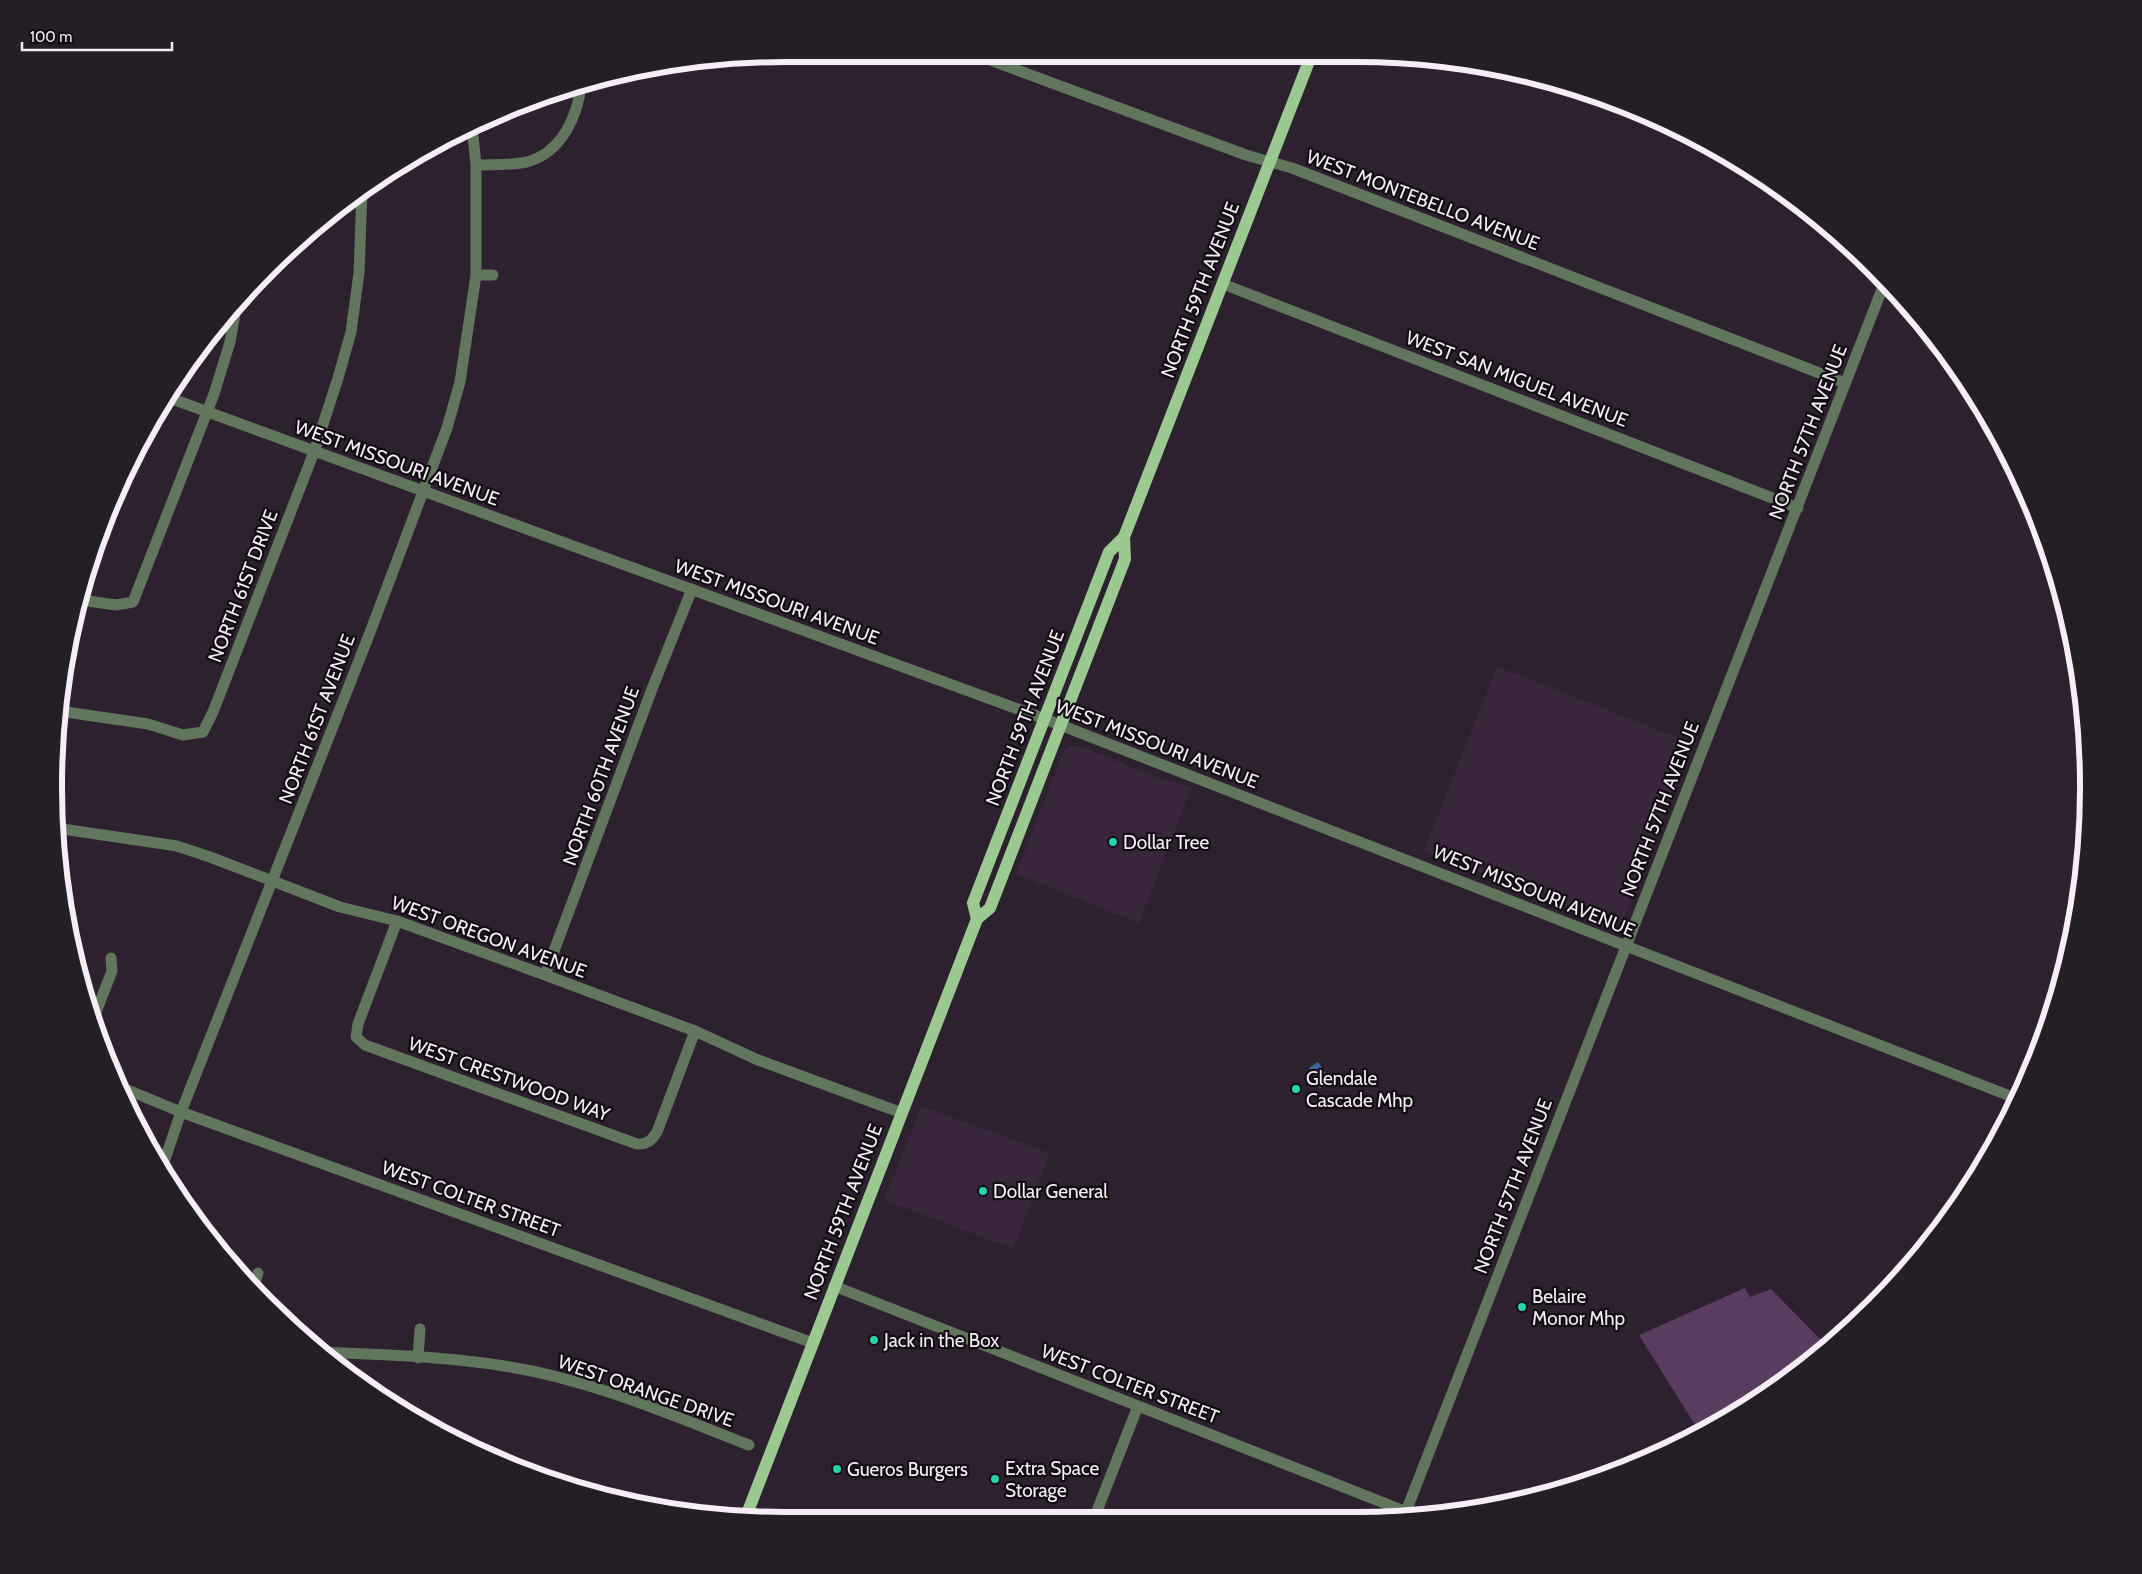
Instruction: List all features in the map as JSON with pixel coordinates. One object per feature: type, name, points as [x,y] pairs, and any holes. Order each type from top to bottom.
[{"type":"main road","name":"NORTH 59TH AVENUE","points":[[977,918],[973,903],[1109,552],[1124,537],[1309,62]]},
{"type":"main road","name":"NORTH 59TH AVENUE","points":[[748,1510],[977,918],[990,908],[1061,725],[1125,559],[1124,537]]},
{"type":"street","name":"WEST MONTEBELLO AVENUE","points":[[996,62],[1246,154],[1270,161],[1845,383]]},
{"type":"street","points":[[476,165],[530,161],[547,153],[560,140],[570,123],[579,102],[580,93]]},
{"type":"street","name":"NORTH 61ST AVENUE","points":[[165,1158],[181,1112],[424,492],[447,428],[460,382],[476,274],[476,165],[473,134]]},
{"type":"street","name":"NORTH 61ST DRIVE","points":[[67,712],[148,724],[183,735],[203,732],[213,712],[314,452],[332,400],[351,332],[359,273],[362,201]]},
{"type":"street","points":[[476,274],[493,275]]},
{"type":"street","name":"WEST SAN MIGUEL AVENUE","points":[[1223,284],[1798,508]]},
{"type":"street","name":"NORTH 57TH AVENUE","points":[[1409,1509],[1625,946],[1798,508],[1882,290]]},
{"type":"street","points":[[87,601],[116,605],[132,602],[207,412],[230,342],[234,319]]},
{"type":"street","name":"WEST MISSOURI AVENUE","points":[[175,401],[1061,725],[2010,1096]]},
{"type":"street","name":"NORTH 60TH AVENUE","points":[[545,975],[652,689],[692,590]]},
{"type":"street","name":"WEST OREGON AVENUE","points":[[64,829],[177,846],[340,907],[397,921],[545,975],[695,1031],[758,1060],[902,1113]]},
{"type":"street","name":"WEST CRESTWOOD WAY","points":[[397,921],[358,1024],[356,1037],[365,1045],[637,1144],[645,1144],[652,1140],[695,1031]]},
{"type":"street","points":[[97,1009],[112,971],[111,958]]},
{"type":"street","name":"WEST COLTER STREET","points":[[130,1091],[181,1112],[813,1343]]},
{"type":"street","points":[[256,1279],[258,1273]]},
{"type":"street","name":"WEST COLTER STREET","points":[[834,1286],[1401,1510]]},
{"type":"street","points":[[418,1358],[420,1329]]},
{"type":"street","name":"WEST ORANGE DRIVE","points":[[335,1353],[505,1366],[562,1379],[669,1413],[749,1445]]},
{"type":"street","points":[[1097,1512],[1138,1406]]},
{"type":"shaded area","points":[[1497,666],[1692,743],[1623,922],[1612,924],[1424,851]]},
{"type":"shaded area","points":[[1080,746],[1159,778],[1192,787],[1139,923],[1016,874],[1063,752],[1069,747]]},
{"type":"shaded area","points":[[922,1106],[1050,1153],[1013,1249],[884,1200]]},
{"type":"shaded area","points":[[1745,1288],[1750,1297],[1771,1289],[1822,1341],[1758,1389],[1696,1426],[1639,1335]]},
{"type":"water","points":[[1318,1062],[1331,1081],[1320,1088],[1317,1083],[1320,1080],[1317,1076],[1314,1076],[1309,1068]]},
{"type":"water","points":[[1845,1317],[1847,1319],[1833,1332],[1826,1336]]},
{"type":"place","name":"Dollar Tree","points":[[1113,842]]},
{"type":"place","name":"Glendale Cascade Mhp","points":[[1296,1089]]},
{"type":"place","name":"Dollar General","points":[[983,1191]]},
{"type":"place","name":"Belaire Monor Mhp","points":[[1522,1307]]},
{"type":"place","name":"Jack in the Box","points":[[874,1340]]},
{"type":"place","name":"Gueros Burgers","points":[[837,1469]]},
{"type":"place","name":"Extra Space Storage","points":[[995,1479]]}]
